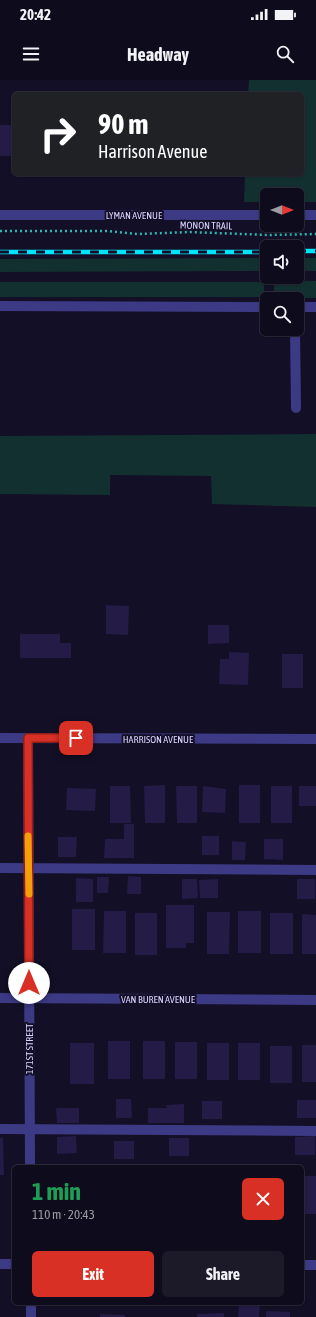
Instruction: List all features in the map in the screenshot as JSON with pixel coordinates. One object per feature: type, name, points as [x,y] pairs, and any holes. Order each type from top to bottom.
[{"type":"street","name":"LYMAN AVENUE","points":[[0,216],[260,215]]},
{"type":"street","points":[[304,215],[316,215]]},
{"type":"street","points":[[0,306],[260,307]]},
{"type":"street","points":[[304,307],[316,307]]},
{"type":"street","points":[[295,336],[296,408]]},
{"type":"street","name":"HARRISON AVENUE","points":[[0,738],[316,739]]},
{"type":"street","name":"171ST STREET","points":[[28,738],[30,1165]]},
{"type":"street","points":[[0,868],[316,870]]},
{"type":"street","name":"VAN BUREN AVENUE","points":[[0,998],[316,1000]]},
{"type":"street","points":[[0,1129],[316,1131]]},
{"type":"street","points":[[0,1264],[12,1264]]},
{"type":"street","points":[[304,1265],[316,1265]]},
{"type":"street","points":[[30,1305],[31,1317]]},
{"type":"path","name":"MONON TRAIL","points":[[0,232],[108,231],[138,234],[190,232],[268,235],[316,234]]},
{"type":"green space","points":[[249,80],[316,80],[316,202],[304,202],[304,188],[260,188],[260,202],[244,202],[245,176],[304,176],[304,92],[248,92]]},
{"type":"green space","points":[[260,258],[260,271],[0,272],[0,259]]},
{"type":"green space","points":[[304,258],[316,258],[316,271],[304,271]]},
{"type":"green space","points":[[304,281],[316,281],[316,298],[304,298],[304,292],[274,292],[274,284],[304,284]]},
{"type":"green space","points":[[0,282],[260,282],[260,284],[264,284],[264,292],[260,292],[260,297],[0,297]]},
{"type":"green space","points":[[316,434],[316,507],[212,504],[211,476],[110,475],[110,495],[0,494],[0,436]]},
{"type":"building","points":[[0,125],[12,125],[12,156],[0,156]]},
{"type":"building","points":[[106,605],[129,606],[128,635],[106,634]]},
{"type":"building","points":[[208,625],[229,625],[229,643],[208,644]]},
{"type":"building","points":[[20,634],[60,634],[60,643],[71,643],[71,658],[20,658]]},
{"type":"building","points":[[229,652],[249,653],[248,685],[219,684],[220,659],[229,659]]},
{"type":"building","points":[[282,654],[303,654],[303,688],[282,688]]},
{"type":"building","points":[[165,785],[165,823],[145,823],[144,786]]},
{"type":"building","points":[[239,785],[260,785],[260,823],[239,823]]},
{"type":"building","points":[[110,786],[130,786],[131,823],[110,823]]},
{"type":"building","points":[[176,786],[197,786],[197,823],[177,823]]},
{"type":"building","points":[[203,786],[226,789],[225,813],[202,812]]},
{"type":"building","points":[[271,786],[292,786],[292,823],[271,823]]},
{"type":"building","points":[[299,786],[316,786],[316,806],[299,806]]},
{"type":"building","points":[[67,788],[96,789],[95,811],[66,810]]},
{"type":"building","points":[[124,824],[134,824],[134,858],[104,858],[105,839],[124,839]]},
{"type":"building","points":[[202,836],[219,836],[219,855],[202,855]]},
{"type":"building","points":[[58,837],[77,837],[76,857],[58,857]]},
{"type":"building","points":[[264,839],[283,839],[283,860],[264,859]]},
{"type":"building","points":[[232,841],[246,842],[245,860],[232,860]]},
{"type":"building","points":[[128,876],[141,877],[141,894],[127,894]]},
{"type":"building","points":[[97,877],[109,877],[108,893],[97,893]]},
{"type":"building","points":[[76,878],[93,879],[93,902],[76,902]]},
{"type":"building","points":[[182,879],[197,879],[198,898],[182,899]]},
{"type":"building","points":[[218,879],[218,898],[200,898],[199,880]]},
{"type":"building","points":[[297,879],[315,879],[315,899],[297,899]]},
{"type":"building","points":[[166,905],[194,905],[194,943],[186,943],[186,948],[166,948]]},
{"type":"building","points":[[72,909],[95,909],[95,950],[72,950]]},
{"type":"building","points":[[104,911],[126,911],[126,953],[103,953]]},
{"type":"building","points":[[238,911],[261,911],[261,953],[238,953]]},
{"type":"building","points":[[207,912],[230,912],[229,954],[207,954]]},
{"type":"building","points":[[135,913],[157,913],[157,955],[135,955]]},
{"type":"building","points":[[270,913],[293,913],[293,954],[270,954]]},
{"type":"building","points":[[302,914],[316,915],[316,954],[302,954]]},
{"type":"building","points":[[108,1041],[130,1041],[130,1079],[108,1079]]},
{"type":"building","points":[[143,1041],[165,1041],[165,1079],[143,1079]]},
{"type":"building","points":[[175,1042],[197,1042],[197,1079],[175,1079]]},
{"type":"building","points":[[70,1043],[94,1043],[94,1084],[70,1084]]},
{"type":"building","points":[[207,1043],[229,1043],[229,1080],[207,1080]]},
{"type":"building","points":[[238,1043],[260,1043],[260,1080],[238,1080]]},
{"type":"building","points":[[302,1045],[316,1045],[316,1082],[302,1082]]},
{"type":"building","points":[[270,1046],[292,1046],[292,1083],[270,1083]]},
{"type":"building","points":[[116,1099],[131,1099],[132,1118],[116,1118]]},
{"type":"building","points":[[297,1100],[316,1100],[316,1118],[297,1118]]},
{"type":"building","points":[[202,1101],[222,1101],[222,1119],[202,1119]]},
{"type":"building","points":[[184,1104],[184,1123],[148,1123],[148,1108],[167,1108],[166,1105]]},
{"type":"building","points":[[56,1108],[79,1108],[79,1123],[57,1123]]},
{"type":"building","points":[[76,1136],[77,1153],[57,1154],[57,1137]]},
{"type":"building","points":[[315,1136],[315,1155],[295,1155],[295,1137]]},
{"type":"building","points":[[0,1138],[3,1138],[4,1175],[0,1175]]},
{"type":"building","points":[[169,1138],[189,1138],[189,1156],[169,1156]]},
{"type":"building","points":[[114,1141],[134,1141],[134,1159],[114,1159]]},
{"type":"building","points":[[304,1176],[316,1176],[316,1214],[304,1214]]},
{"type":"building","points":[[239,1305],[260,1305],[259,1317],[238,1317]]},
{"type":"building","points":[[266,1311],[290,1312],[290,1317],[266,1317]]},
{"type":"building","points":[[224,1313],[224,1317],[197,1317],[197,1314]]},
{"type":"building","points":[[100,1314],[125,1315],[125,1317],[100,1317]]},
{"type":"railway","points":[[304,251],[316,251]]},
{"type":"railway","points":[[0,252],[260,252]]},
{"type":"slow traffic","points":[[28,836],[29,894]]},
{"type":"route","points":[[29,983],[28,738],[76,738]]}]
